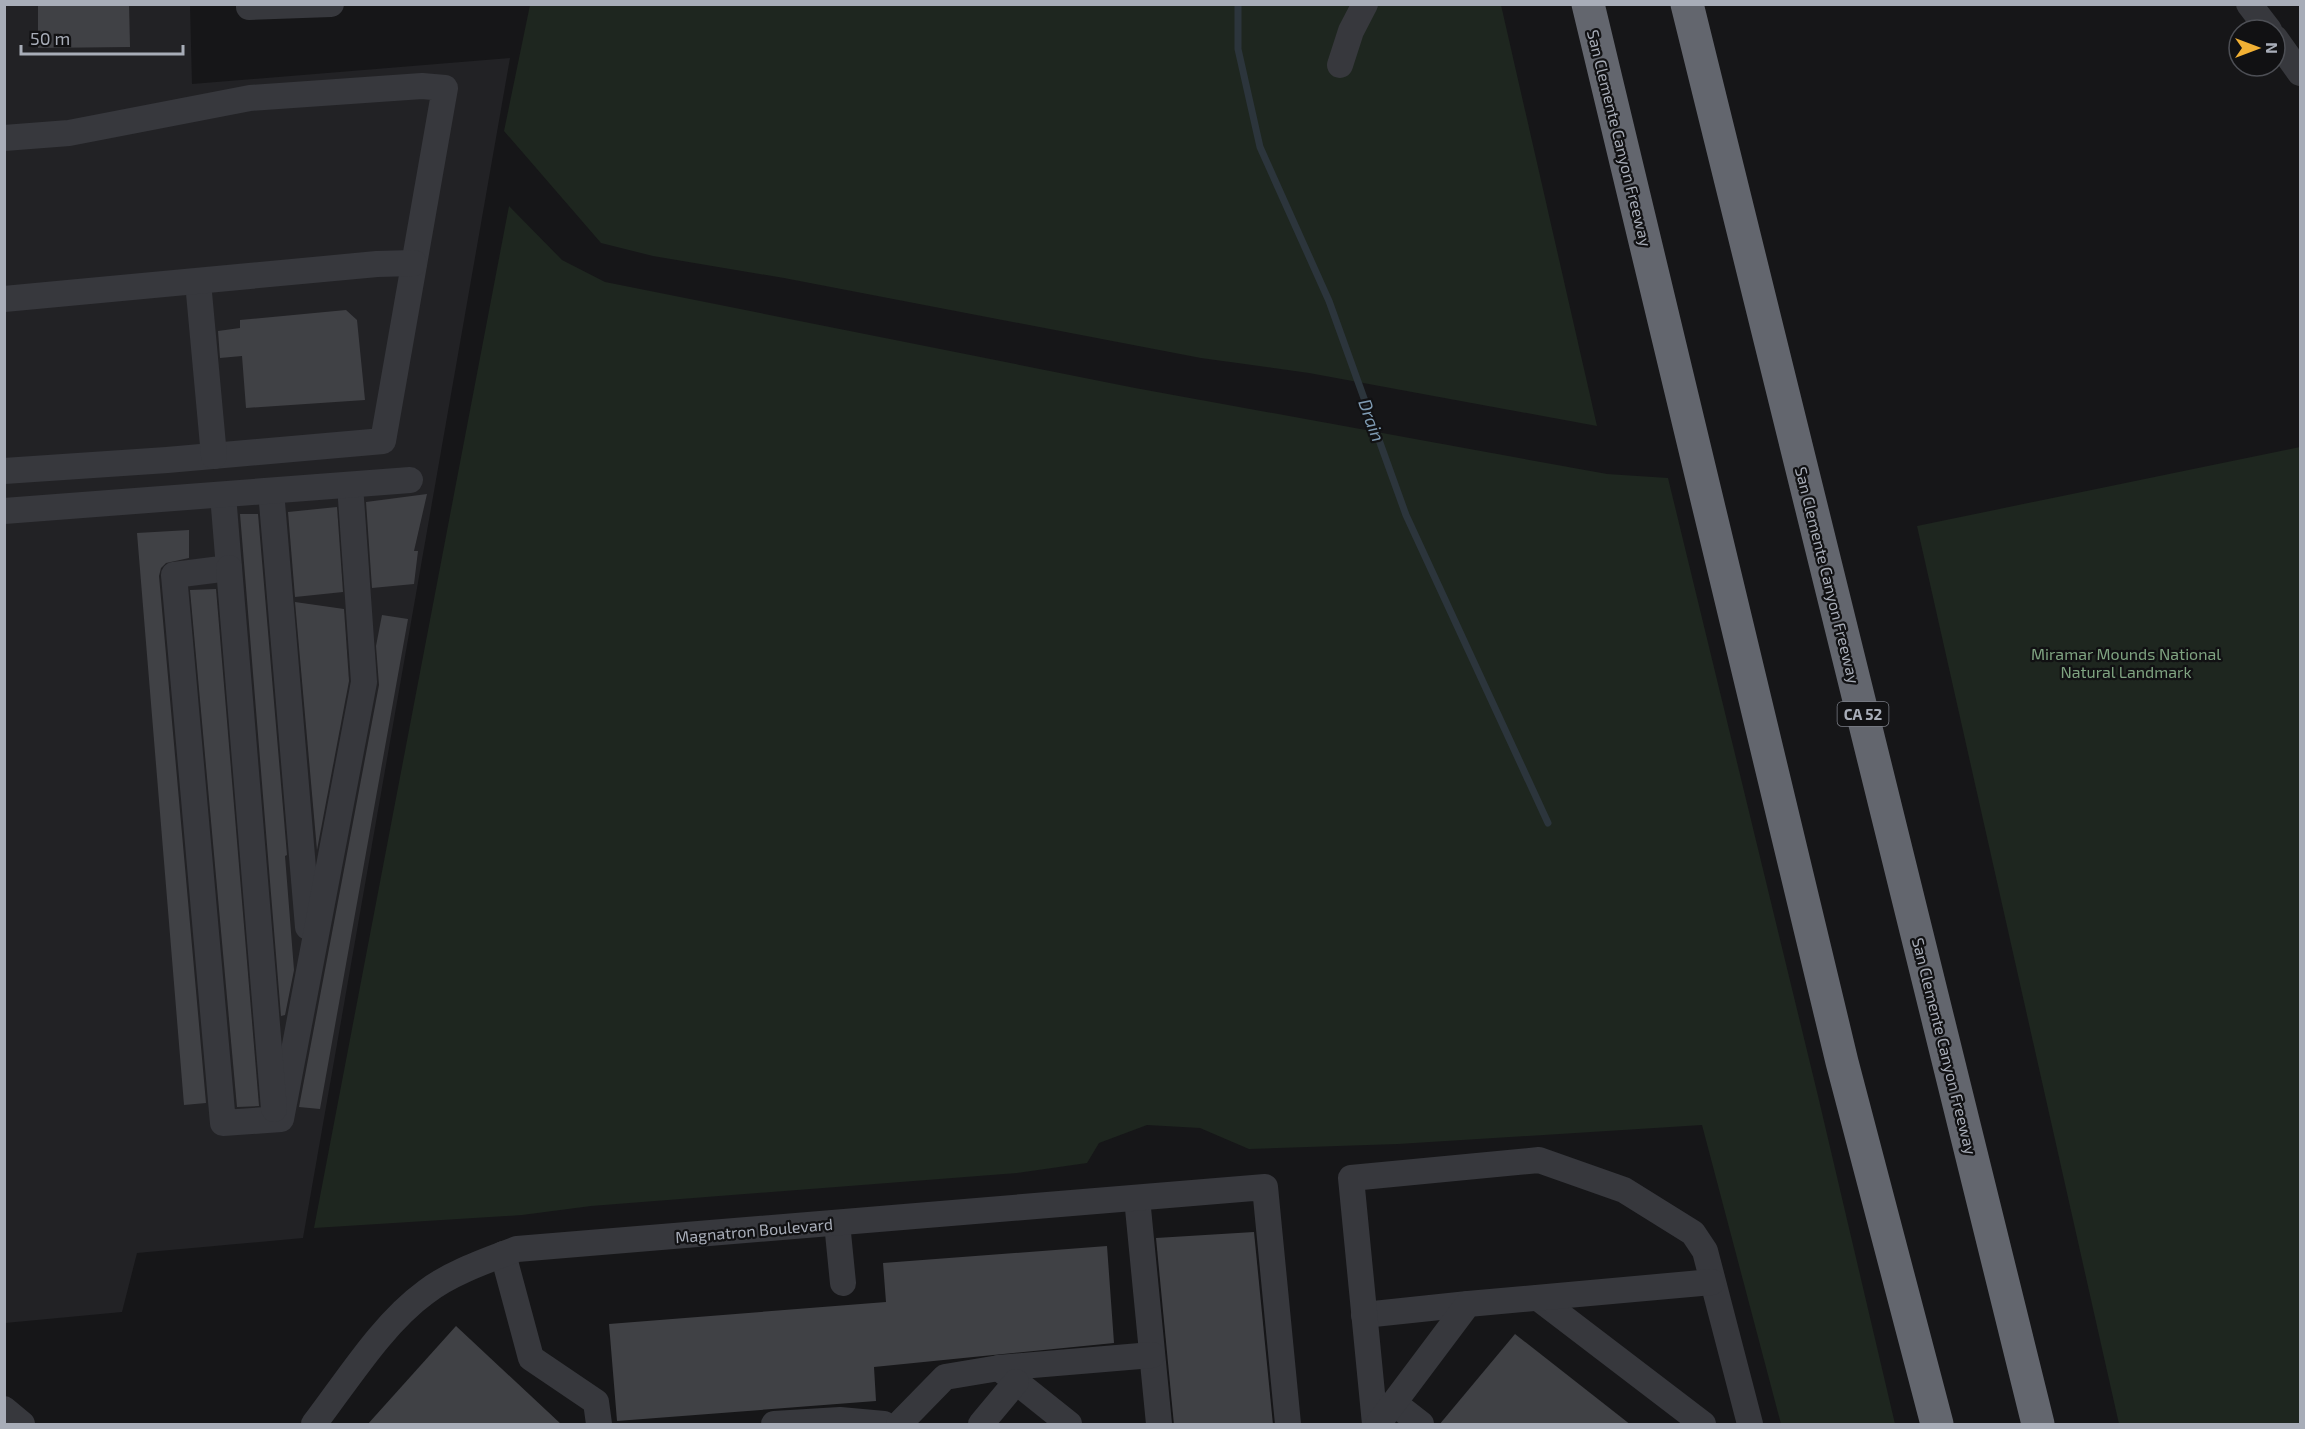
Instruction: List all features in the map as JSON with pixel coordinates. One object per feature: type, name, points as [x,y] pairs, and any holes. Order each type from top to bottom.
[{"type":"highway","name":"San Clemente Canyon Freeway","points":[[1588,4],[1839,1051],[1937,1425]]},
{"type":"highway","name":"San Clemente Canyon Freeway","points":[[1687,4],[2038,1425]]},
{"type":"street","points":[[249,4],[249,7],[331,4]]},
{"type":"street","points":[[1340,65],[1351,31],[1365,4]]},
{"type":"street","points":[[2249,4],[2260,18]]},
{"type":"street","points":[[2287,54],[2301,73]]},
{"type":"street","points":[[4,138],[69,133],[250,98],[422,86],[445,88],[383,441],[4,471]]},
{"type":"street","points":[[4,299],[377,264],[414,264]]},
{"type":"street","points":[[198,282],[214,456]]},
{"type":"street","points":[[4,511],[410,480]]},
{"type":"street","points":[[230,568],[174,575],[223,1123],[281,1119],[364,682],[350,484]]},
{"type":"street","points":[[271,491],[311,960]]},
{"type":"street","points":[[223,495],[275,1119]]},
{"type":"street","points":[[1377,1425],[1351,1178],[1539,1160],[1624,1190],[1693,1233],[1705,1251],[1749,1424]]},
{"type":"street","name":"Magnatron Boulevard","points":[[314,1425],[385,1331],[426,1291],[478,1263],[517,1249],[1265,1187],[1288,1425]]},
{"type":"street","points":[[1137,1198],[1159,1425]]},
{"type":"street","points":[[837,1223],[843,1283]]},
{"type":"street","points":[[503,1254],[531,1358],[596,1402],[599,1425]]},
{"type":"street","points":[[1364,1315],[1712,1282]]},
{"type":"street","points":[[1538,1298],[1703,1425]]},
{"type":"street","points":[[1377,1425],[1468,1304]]},
{"type":"street","points":[[899,1425],[945,1377],[1007,1375],[1152,1355]]},
{"type":"street","points":[[981,1425],[1007,1375]]},
{"type":"street","points":[[1007,1375],[1069,1425]]},
{"type":"street","points":[[1394,1403],[1421,1425]]},
{"type":"street","points":[[4,1409],[22,1425]]},
{"type":"street","points":[[774,1425],[840,1420],[884,1425]]},
{"type":"shaded area","points":[[5,5],[190,5],[192,84],[510,58],[303,1238],[137,1253],[122,1312],[5,1323]]},
{"type":"green space","points":[[530,5],[1350,5],[1331,56],[1339,77],[1353,53],[1373,5],[1501,5],[1597,426],[1309,373],[1201,358],[784,278],[653,256],[601,243],[504,131]]},
{"type":"green space","points":[[509,206],[562,260],[605,282],[1135,388],[1607,474],[1668,478],[1895,1424],[1781,1424],[1702,1125],[1398,1144],[1249,1149],[1200,1128],[1147,1125],[1099,1143],[1087,1163],[1017,1173],[591,1206],[522,1215],[314,1228]]},
{"type":"green space","name":"Miramar Mounds National Natural Landmark","points":[[2300,447],[2300,1424],[2119,1424],[1917,526]]},
{"type":"building","points":[[38,4],[129,4],[130,47],[38,48]]},
{"type":"building","points":[[346,310],[357,320],[365,400],[246,408],[242,356],[220,358],[218,331],[240,328],[240,320]]},
{"type":"building","points":[[427,494],[414,551],[418,551],[414,584],[372,588],[366,502]]},
{"type":"building","points":[[337,507],[343,592],[295,597],[288,512]]},
{"type":"building","points":[[240,514],[258,514],[287,855],[285,856],[294,970],[285,1015],[281,1016]]},
{"type":"building","points":[[189,530],[189,558],[166,563],[161,568],[159,576],[206,1103],[184,1105],[137,533]]},
{"type":"building","points":[[216,589],[259,1106],[237,1107],[190,590]]},
{"type":"building","points":[[295,602],[344,609],[349,681],[317,850]]},
{"type":"building","points":[[382,615],[408,619],[320,1109],[299,1107],[379,685],[376,646]]},
{"type":"building","points":[[1254,1232],[1273,1425],[1174,1425],[1156,1238]]},
{"type":"building","points":[[1107,1246],[1114,1343],[874,1367],[876,1401],[617,1421],[609,1324],[886,1302],[883,1263]]},
{"type":"building","points":[[456,1326],[562,1425],[367,1425]]},
{"type":"building","points":[[1515,1334],[1631,1425],[1439,1425]]},
{"type":"waterway","name":"Drain","points":[[1238,4],[1238,49],[1260,147],[1329,301],[1406,515],[1548,823]]}]
